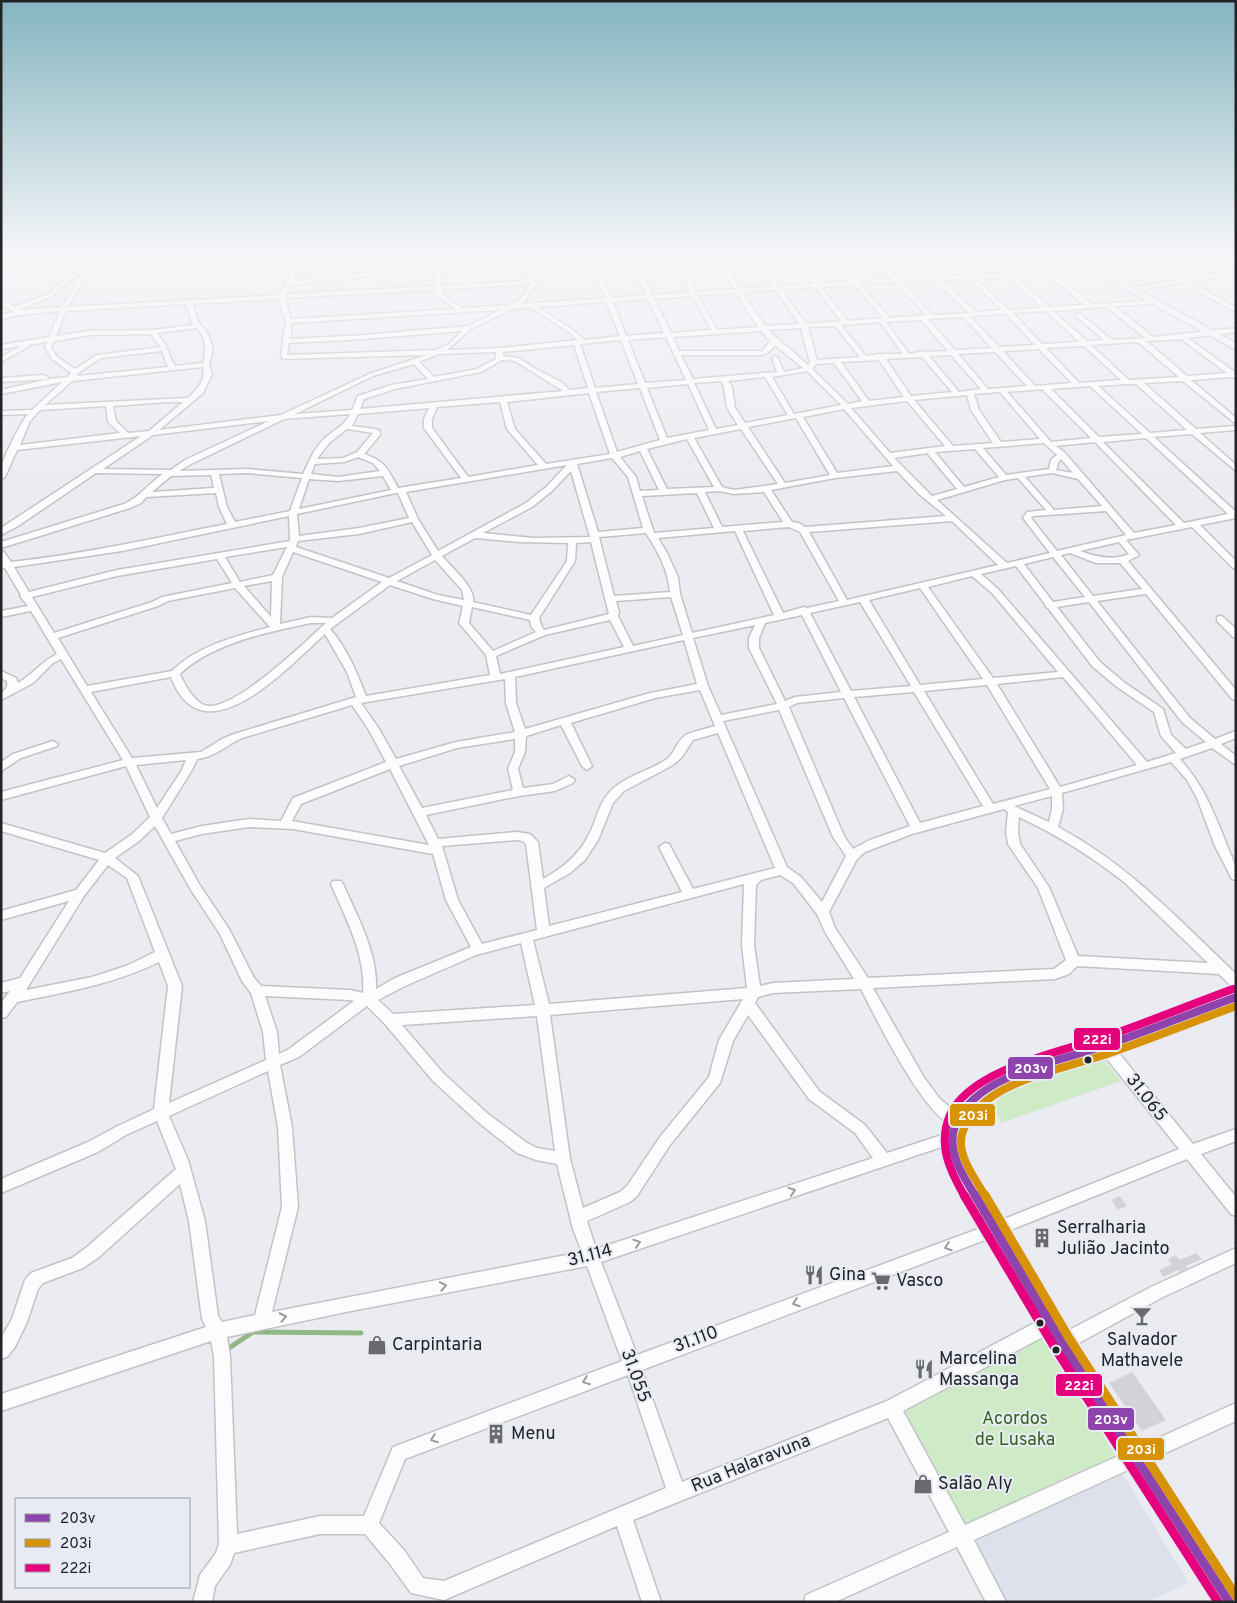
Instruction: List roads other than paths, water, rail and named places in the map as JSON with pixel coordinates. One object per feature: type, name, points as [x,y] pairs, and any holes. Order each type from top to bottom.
[{"type":"street","points":[[54,333],[48,347],[50,354],[73,375]]},
{"type":"street","points":[[1,347],[102,333]]},
{"type":"street","points":[[153,333],[165,350],[172,367]]},
{"type":"street","points":[[1,532],[151,433],[200,391],[208,374],[206,365],[210,349],[204,333]]},
{"type":"street","points":[[288,333],[285,358],[500,350],[622,338],[703,333]]},
{"type":"street","points":[[286,340],[413,333]]},
{"type":"street","points":[[1,545],[111,512],[138,501],[150,488],[188,462],[371,375],[440,351],[451,345],[464,333]]},
{"type":"street","points":[[573,333],[579,342],[614,455],[632,477],[650,533],[668,563],[673,577],[675,594],[703,686],[782,870],[797,880],[823,912],[829,929],[864,983],[918,1080],[954,1130]]},
{"type":"street","points":[[620,333],[664,441]]},
{"type":"street","points":[[766,333],[774,341],[811,366],[888,456],[922,492],[954,518],[1005,566]]},
{"type":"street","points":[[805,333],[811,366]]},
{"type":"street","points":[[844,333],[864,358]]},
{"type":"street","points":[[893,333],[906,354]]},
{"type":"street","points":[[935,333],[986,390]]},
{"type":"street","points":[[981,333],[1033,388]]},
{"type":"street","points":[[1028,333],[1077,385]]},
{"type":"street","points":[[1075,333],[1127,382]]},
{"type":"street","points":[[1100,333],[1109,341]]},
{"type":"street","points":[[1143,333],[1151,339]]},
{"type":"street","points":[[1,453],[126,435],[283,417],[503,400],[724,378],[768,376],[802,372],[811,366],[836,360],[1182,337],[1219,333]]},
{"type":"street","points":[[1212,334],[1236,348]]},
{"type":"street","points":[[670,335],[689,381],[714,432]]},
{"type":"street","points":[[1182,337],[1235,376]]},
{"type":"street","points":[[1139,340],[1236,422]]},
{"type":"street","points":[[678,353],[763,353],[768,350],[774,341]]},
{"type":"street","points":[[1,360],[29,343]]},
{"type":"street","points":[[1,476],[20,432],[36,410],[73,375],[99,356],[165,350]]},
{"type":"street","points":[[499,358],[500,350]]},
{"type":"street","points":[[923,353],[957,394]]},
{"type":"street","points":[[880,356],[910,399],[951,448]]},
{"type":"street","points":[[275,628],[277,576],[294,543],[293,513],[306,477],[312,462],[326,441],[346,427],[358,401],[367,395],[394,387],[479,371],[499,358],[517,359],[528,369],[561,385],[568,393]]},
{"type":"street","points":[[775,358],[781,374]]},
{"type":"street","points":[[836,360],[867,403]]},
{"type":"street","points":[[415,361],[432,379]]},
{"type":"street","points":[[1,380],[206,365]]},
{"type":"street","points":[[1,392],[73,375]]},
{"type":"street","points":[[768,376],[835,476]]},
{"type":"street","points":[[4,566],[122,548],[398,491],[543,466],[572,463],[614,455],[664,441],[846,406],[986,390],[1235,376]]},
{"type":"street","points":[[724,378],[728,388],[731,408],[783,486]]},
{"type":"street","points":[[1137,381],[1236,469]]},
{"type":"street","points":[[1092,384],[1235,515]]},
{"type":"street","points":[[1046,388],[1182,525]]},
{"type":"street","points":[[1002,390],[1048,443],[1062,455],[1132,536]]},
{"type":"street","points":[[970,392],[975,410],[998,444]]},
{"type":"street","points":[[1,414],[109,404],[189,400]]},
{"type":"street","points":[[503,400],[512,429],[543,466]]},
{"type":"street","points":[[109,404],[112,422],[126,435]]},
{"type":"street","points":[[434,405],[428,419],[428,428],[466,479]]},
{"type":"street","points":[[312,462],[344,460],[359,454],[376,433],[372,430],[346,427]]},
{"type":"street","points":[[888,456],[998,444],[1048,443],[1236,428]]},
{"type":"street","points":[[690,437],[719,489]]},
{"type":"street","points":[[642,447],[664,492]]},
{"type":"street","points":[[978,447],[1004,478]]},
{"type":"street","points":[[931,452],[963,491]]},
{"type":"street","points":[[359,454],[359,456],[376,461],[386,473],[437,556],[466,589],[469,598],[464,623],[491,655],[495,676]]},
{"type":"street","points":[[1052,471],[1056,460],[1062,455]]},
{"type":"street","points":[[174,673],[181,689],[199,707],[210,709],[224,707],[255,690],[326,630],[334,621],[388,582],[529,505],[549,489],[572,463]]},
{"type":"street","points":[[572,463],[586,504],[611,599],[613,616],[630,648]]},
{"type":"street","points":[[636,494],[719,489],[734,492],[766,489],[835,476],[899,468]]},
{"type":"street","points":[[94,471],[172,473],[247,471],[347,479],[386,473]]},
{"type":"street","points":[[932,499],[1020,475],[1052,471],[1081,477]]},
{"type":"street","points":[[215,472],[223,507],[233,526]]},
{"type":"street","points":[[1020,475],[1051,512]]},
{"type":"street","points":[[766,489],[789,524]]},
{"type":"street","points":[[144,495],[218,490]]},
{"type":"street","points":[[700,490],[719,530]]},
{"type":"street","points":[[1107,508],[1030,514],[1027,518],[1092,598],[1186,720],[1236,762]]},
{"type":"street","points":[[1,796],[129,762],[193,756],[211,752],[226,741],[238,736],[358,700],[510,675],[804,610],[863,599],[1056,553],[1235,515]]},
{"type":"street","points":[[803,530],[954,518]]},
{"type":"street","points":[[25,596],[117,573],[294,543],[414,519]]},
{"type":"street","points":[[1193,523],[1236,566]]},
{"type":"street","points":[[474,535],[518,540],[572,541],[594,537],[796,525],[803,530],[844,602]]},
{"type":"street","points":[[738,528],[779,616]]},
{"type":"street","points":[[1070,550],[1096,560],[1123,560],[1134,555],[1121,539]]},
{"type":"street","points":[[542,633],[536,626],[534,618],[572,561],[572,541]]},
{"type":"street","points":[[294,543],[388,582],[436,597],[534,618]]},
{"type":"street","points":[[1,554],[4,566],[33,608],[129,762],[156,818],[196,887],[225,932],[249,981],[257,991],[270,1032],[272,1063],[285,1127],[290,1207],[261,1322]]},
{"type":"street","points":[[220,555],[223,565],[253,605],[275,628]]},
{"type":"street","points":[[1123,560],[1236,697]]},
{"type":"street","points":[[1019,563],[1049,605],[1103,672],[1158,711],[1166,736],[1203,798],[1221,846],[1236,876]]},
{"type":"street","points":[[974,574],[995,591],[1144,766]]},
{"type":"street","points":[[51,637],[116,615],[158,604],[165,598],[277,576]]},
{"type":"street","points":[[922,585],[990,681],[1056,790],[1059,804],[1057,818],[1052,827]]},
{"type":"street","points":[[1049,605],[1150,591]]},
{"type":"street","points":[[611,599],[675,594]]},
{"type":"street","points":[[863,599],[990,808]]},
{"type":"street","points":[[1,614],[33,608]]},
{"type":"street","points":[[804,610],[917,829]]},
{"type":"street","points":[[491,655],[542,633],[613,616]]},
{"type":"street","points":[[1220,618],[1236,635]]},
{"type":"street","points":[[84,690],[174,673],[183,663],[200,655],[275,628],[311,620],[334,621]]},
{"type":"street","points":[[762,620],[754,638],[754,648],[783,706],[839,837],[852,856]]},
{"type":"street","points":[[326,630],[333,638],[352,672],[358,700],[436,847],[452,900],[479,949]]},
{"type":"street","points":[[1,698],[28,681],[50,661],[62,654]]},
{"type":"street","points":[[1,674],[12,680],[13,686],[11,690]]},
{"type":"street","points":[[538,886],[555,879],[584,854],[592,843],[605,809],[614,795],[626,785],[678,755],[689,738],[719,723],[783,706],[795,700],[1065,674]]},
{"type":"street","points":[[510,675],[511,703],[521,734],[520,752],[513,769],[519,792]]},
{"type":"street","points":[[284,825],[297,801],[392,764],[456,745],[521,734],[654,695],[703,686]]},
{"type":"street","points":[[1158,711],[1177,709]]},
{"type":"street","points":[[565,722],[587,766]]},
{"type":"street","points":[[823,912],[852,856],[858,850],[917,829],[990,808],[1008,808],[1056,790],[1178,756],[1236,734]]},
{"type":"street","points":[[1,768],[17,756],[53,744]]},
{"type":"street","points":[[1,1013],[24,982],[80,893],[107,858],[135,838],[156,818],[187,770],[193,756]]},
{"type":"street","points":[[419,813],[519,792],[555,787],[569,780]]},
{"type":"street","points":[[1008,808],[1052,827],[1092,852],[1128,879],[1236,982]]},
{"type":"street","points":[[1008,808],[1014,844],[1043,887],[1069,954],[1074,961]]},
{"type":"street","points":[[169,839],[202,830],[249,823],[284,825],[436,847],[517,836],[526,837],[532,842],[543,932]]},
{"type":"street","points":[[1,827],[107,858],[132,876],[175,986],[161,1113],[181,1160],[197,1221],[210,1319],[218,1331],[222,1356],[228,1544],[223,1558],[208,1582],[202,1602]]},
{"type":"street","points":[[665,847],[689,893]]},
{"type":"street","points":[[1,1186],[93,1147],[121,1131],[294,1053],[355,1006],[400,982],[479,949],[782,870]]},
{"type":"street","points":[[761,874],[750,883],[748,945],[751,998],[764,1025],[810,1091],[860,1129],[884,1160]]},
{"type":"street","points":[[337,884],[362,946],[370,981],[369,1000]]},
{"type":"street","points":[[1,916],[80,893]]},
{"type":"street","name":"31.055","points":[[526,936],[543,1009],[562,1159],[591,1258],[632,1364],[676,1494]]},
{"type":"street","points":[[14,996],[92,982],[130,970],[163,954]]},
{"type":"street","points":[[390,1020],[543,1009],[751,998],[773,988],[1055,974],[1064,970],[1074,961],[1222,970]]},
{"type":"street","points":[[1,988],[24,982]]},
{"type":"street","points":[[257,991],[350,995],[369,1000],[390,1020],[438,1077],[483,1118],[522,1148],[536,1154],[562,1159]]},
{"type":"street","points":[[1229,1602],[1135,1459],[1056,1333],[994,1230],[961,1172],[953,1154],[954,1130],[968,1105],[985,1091],[1011,1076],[1104,1045],[1236,997]]},
{"type":"street","points":[[578,1218],[625,1197],[632,1191],[665,1141],[715,1079],[726,1040],[751,998]]},
{"type":"street","name":"31.065","points":[[1104,1045],[1236,1210]]},
{"type":"street","name":"31.114","points":[[1,1402],[218,1331],[351,1303],[591,1258],[884,1160],[954,1130]]},
{"type":"street","name":"31.110","points":[[368,1525],[399,1453],[632,1364],[994,1230],[1188,1151],[1236,1135]]},
{"type":"street","points":[[1,1351],[10,1341],[32,1285],[37,1278],[77,1263],[93,1252],[183,1172]]},
{"type":"street","name":"Rua Halaravuna","points":[[368,1525],[398,1557],[418,1586],[444,1591],[622,1515],[892,1408],[1056,1333],[1157,1292],[1236,1255]]},
{"type":"street","points":[[892,1408],[997,1602]]},
{"type":"street","points":[[813,1602],[1236,1412]]},
{"type":"street","points":[[622,1515],[652,1602]]},
{"type":"street","points":[[228,1544],[246,1542],[320,1525],[368,1525]]},
{"type":"waterway","points":[[226,1350],[253,1332],[361,1333]]},
{"type":"place","name":"Serralharia Julião Jacinto","points":[[1042,1238]]},
{"type":"place","name":"Gina","points":[[814,1275]]},
{"type":"place","name":"Vasco","points":[[881,1281]]},
{"type":"place","name":"Salvador Mathavele","points":[[1142,1316]]},
{"type":"place","name":"Carpintaria","points":[[377,1345]]},
{"type":"place","name":"Marcelina Massanga","points":[[924,1369]]},
{"type":"place","name":"Menu","points":[[496,1434]]},
{"type":"place","name":"Salão Aly","points":[[923,1484]]},
{"type":"park label","name":"Acordos de Lusaka","points":[[1015,1429]]}]
